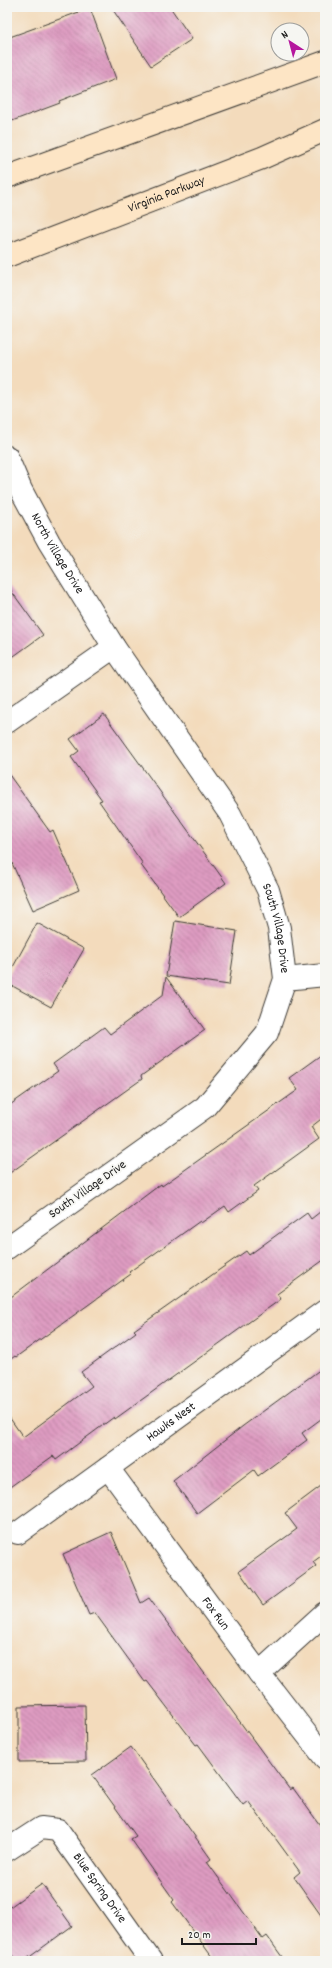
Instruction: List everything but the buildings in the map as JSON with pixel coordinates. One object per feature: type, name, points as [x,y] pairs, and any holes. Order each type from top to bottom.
[{"type":"main road","points":[[7,177],[325,62]]},
{"type":"main road","name":"Virginia Parkway","points":[[7,256],[262,158],[325,130]]},
{"type":"street","name":"North Village Drive","points":[[7,457],[21,490],[49,542],[114,647]]},
{"type":"street","points":[[7,722],[114,647]]},
{"type":"street","name":"South Village Drive","points":[[7,1248],[205,1107],[267,1033],[285,979],[279,928],[268,890],[237,827],[230,814],[114,647]]},
{"type":"street","points":[[285,979],[325,975]]},
{"type":"street","name":"Hawks Nest","points":[[18,1533],[325,1311]]},
{"type":"street","name":"Fox Run","points":[[108,1468],[259,1673],[325,1758]]},
{"type":"street","points":[[259,1673],[325,1613]]},
{"type":"street","name":"Blue Spring Drive","points":[[7,1850],[41,1828],[58,1830],[151,1961]]}]
